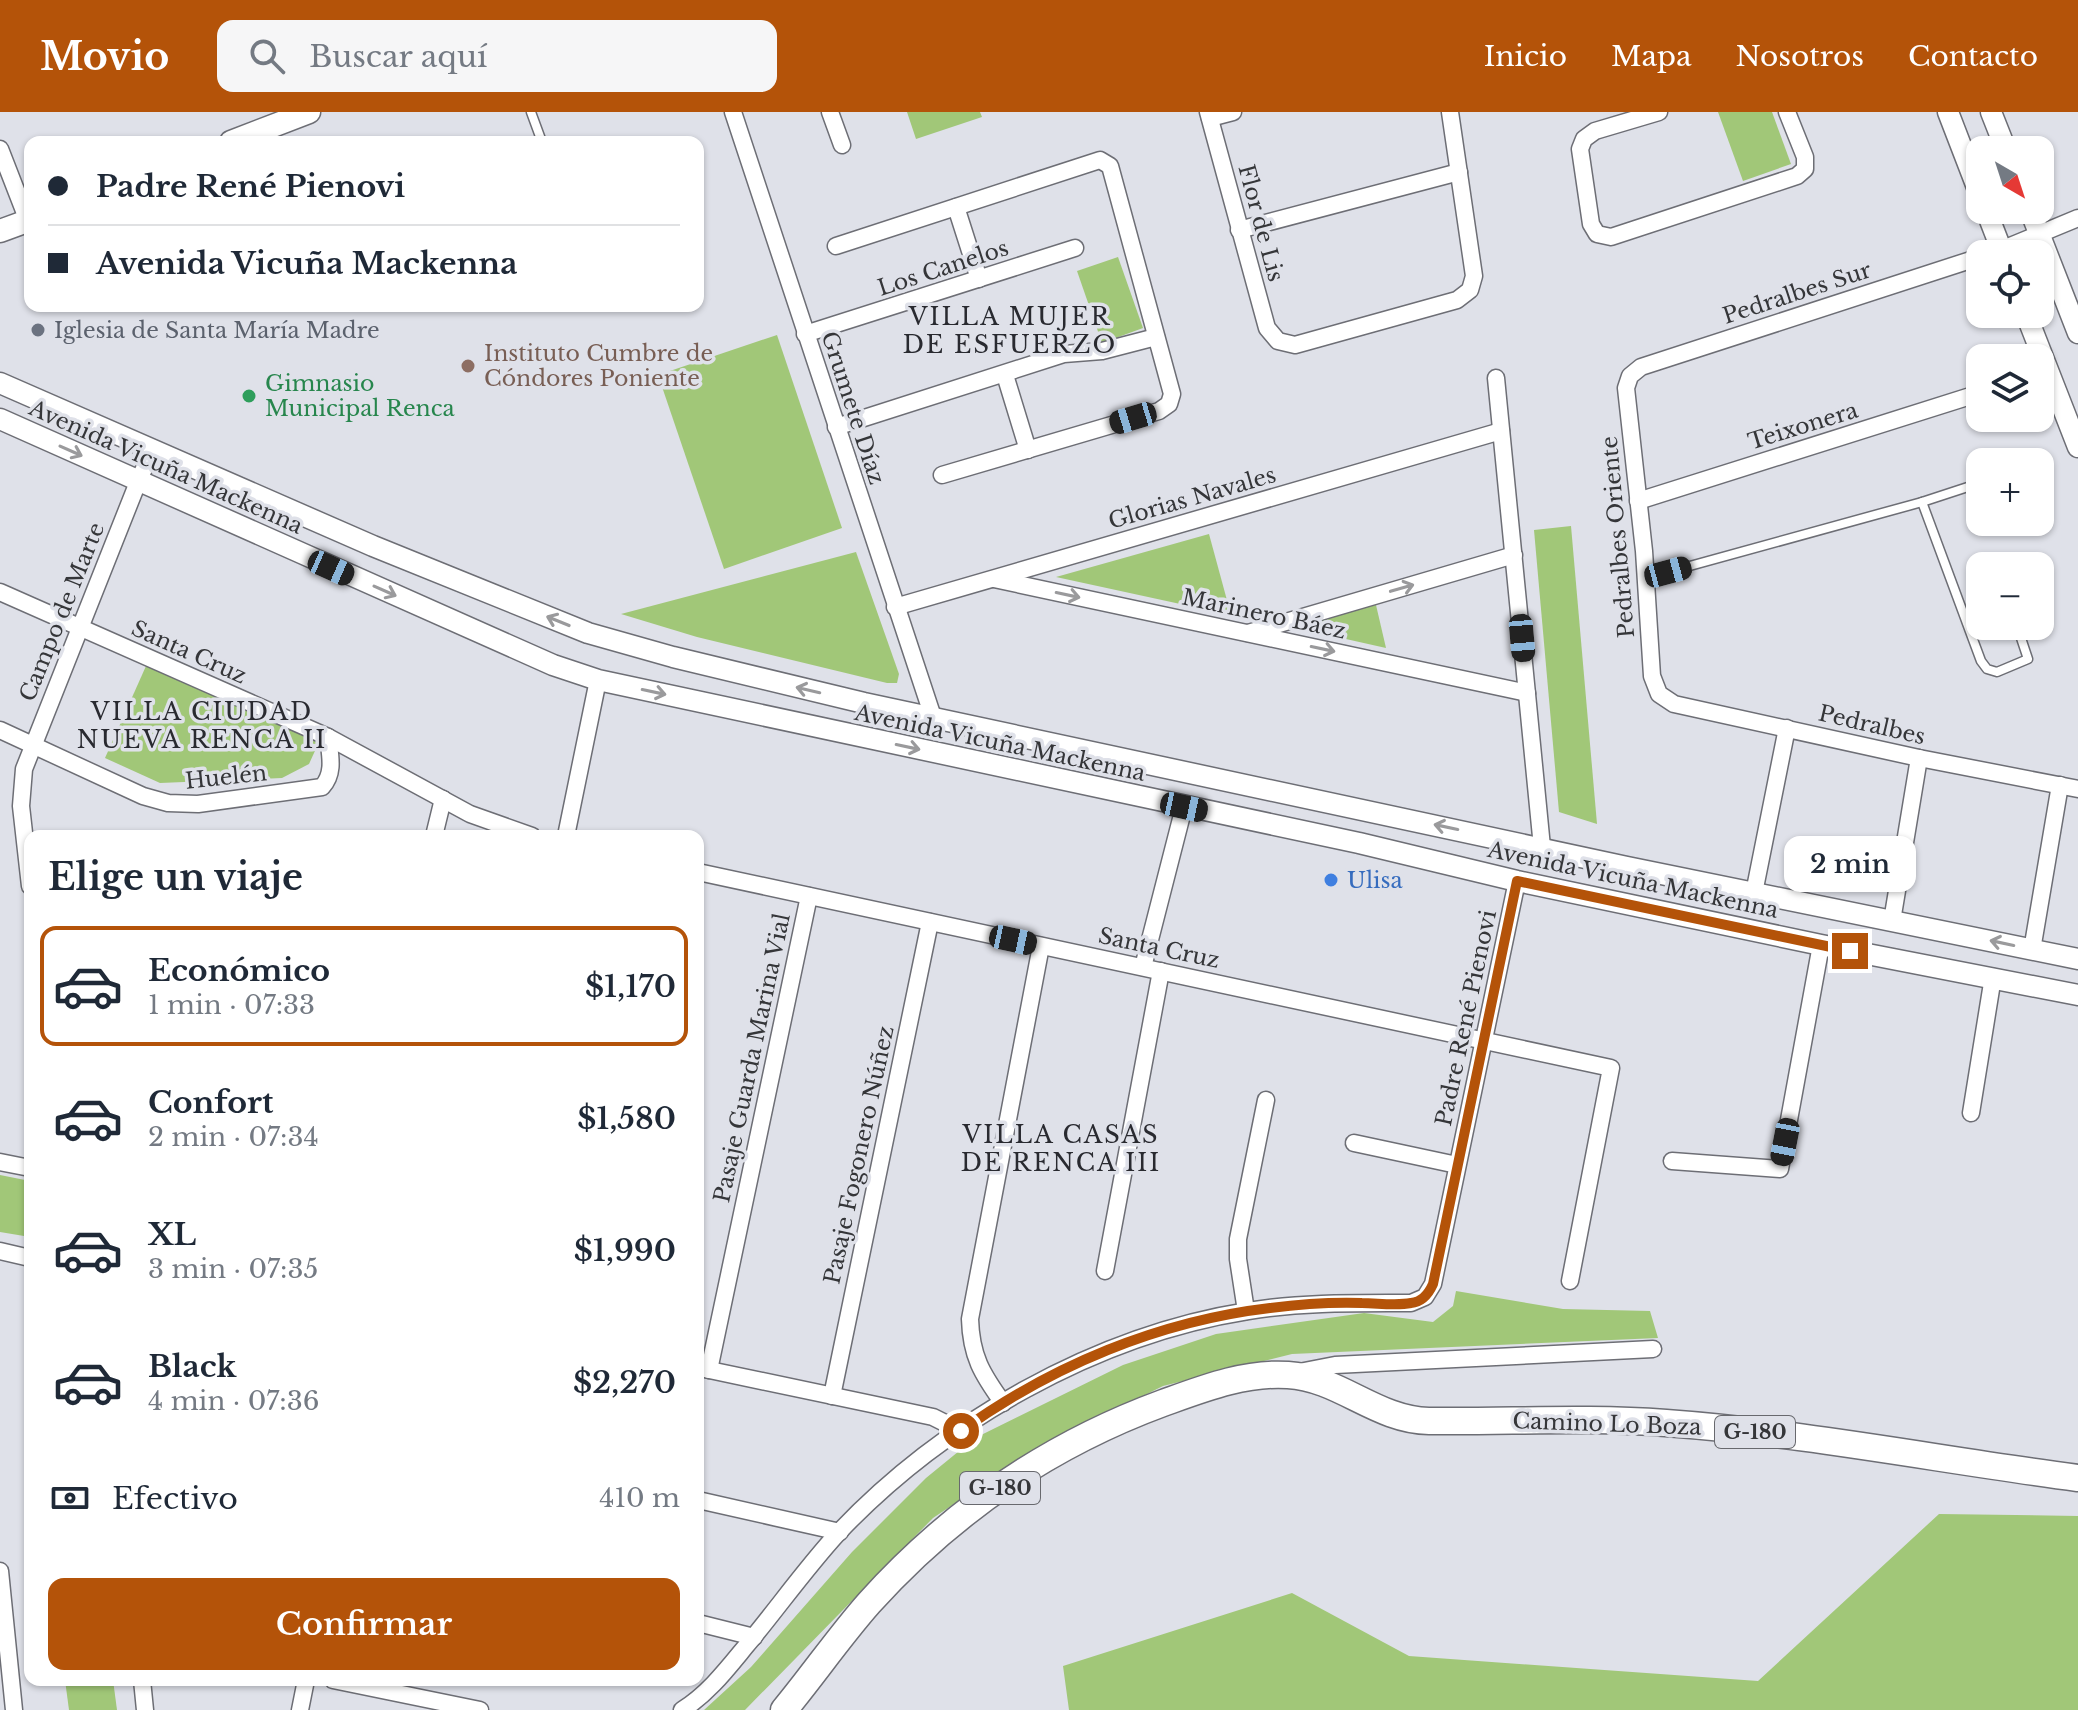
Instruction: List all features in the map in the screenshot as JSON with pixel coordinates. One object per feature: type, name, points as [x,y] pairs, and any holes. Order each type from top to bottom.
[{"type":"main road","points":[[247,136],[309,112]]},
{"type":"main road","points":[[0,231],[24,222]]},
{"type":"main road","name":"Camino Lo Boza","points":[[784,1710],[893,1577],[954,1522],[1021,1472],[1086,1436],[1147,1409],[1247,1378],[1285,1374],[1322,1381],[1384,1413],[1413,1420],[1669,1423],[1845,1444],[2078,1478]]},
{"type":"street","name":"Grumete Díaz","points":[[733,112],[933,717]]},
{"type":"street","points":[[830,112],[842,145]]},
{"type":"street","points":[[1209,115],[1233,112]]},
{"type":"street","points":[[1239,230],[1459,172],[1450,112]]},
{"type":"street","points":[[1659,112],[1595,131],[1584,139],[1580,149],[1591,224],[1597,234],[1611,237],[1797,176],[1805,169],[1805,157],[1787,112]]},
{"type":"street","points":[[1948,112],[1966,159]]},
{"type":"street","points":[[1991,112],[2000,136]]},
{"type":"street","name":"Flor de Lis","points":[[1209,115],[1267,328],[1278,341],[1295,345],[1457,300],[1470,290],[1474,276],[1459,172]]},
{"type":"street","points":[[0,149],[24,208]]},
{"type":"street","points":[[836,246],[1100,160],[1110,166],[1172,394],[1165,408],[942,475]]},
{"type":"street","points":[[956,207],[979,279]]},
{"type":"street","points":[[2026,240],[2078,218]]},
{"type":"street","points":[[2035,224],[2078,333]]},
{"type":"street","name":"Los Canelos","points":[[805,334],[1075,248]]},
{"type":"street","name":"Pedralbes Sur","points":[[1630,376],[1641,367],[1966,262]]},
{"type":"street","points":[[836,427],[1064,354],[1102,351],[1156,337]]},
{"type":"street","points":[[1005,375],[1028,450]]},
{"type":"street","name":"Pedralbes Oriente","points":[[1630,376],[1626,388],[1652,676],[1659,694]]},
{"type":"street","points":[[1496,378],[1542,847]]},
{"type":"street","name":"Avenida Vicuña Mackenna","points":[[0,383],[373,546],[588,633],[759,679],[1627,867],[2078,959]]},
{"type":"street","points":[[2054,395],[2078,447]]},
{"type":"street","name":"Teixonera","points":[[1638,501],[1966,397]]},
{"type":"street","name":"Avenida Vicuña Mackenna","points":[[0,419],[553,665],[598,680],[1359,843],[1620,903],[2078,995]]},
{"type":"street","name":"Glorias Navales","points":[[895,607],[1501,431]]},
{"type":"street","name":"Campo de Marte","points":[[25,830],[21,794],[24,769],[152,451]]},
{"type":"street","points":[[1246,633],[1514,555]]},
{"type":"street","name":"Marinero Báez","points":[[992,579],[1527,693]]},
{"type":"street","name":"Santa Cruz","points":[[0,592],[328,737],[470,814],[515,830]]},
{"type":"street","points":[[567,830],[598,680]]},
{"type":"street","name":"Pedralbes","points":[[1659,694],[1674,704],[1919,758],[2078,789]]},
{"type":"street","points":[[1754,893],[1787,728]]},
{"type":"street","name":"Huelén","points":[[0,730],[143,796],[183,805],[322,787],[331,770],[328,737]]},
{"type":"street","points":[[1892,921],[1919,758]]},
{"type":"street","points":[[2032,950],[2060,785]]},
{"type":"street","points":[[435,830],[443,799]]},
{"type":"street","points":[[1143,967],[1184,807]]},
{"type":"street","points":[[1359,843],[1368,810]]},
{"type":"street","points":[[1620,903],[1627,867]]},
{"type":"street","name":"Santa Cruz","points":[[704,873],[1611,1068],[1570,1281]]},
{"type":"street","name":"Padre René Pienovi","points":[[682,1710],[713,1685],[840,1532],[899,1478],[1003,1403],[1055,1374],[1125,1344],[1178,1327],[1246,1311],[1338,1302],[1411,1303],[1425,1297],[1433,1284],[1517,881]]},
{"type":"street","name":"Pasaje Guarda Marina Vial","points":[[704,1365],[809,896]]},
{"type":"street","points":[[1672,1161],[1780,1169],[1828,908]]},
{"type":"street","name":"Pasaje Fogonero Núñez","points":[[832,1396],[930,922]]},
{"type":"street","points":[[1003,1403],[981,1372],[971,1338],[970,1319],[1041,946]]},
{"type":"street","points":[[1105,1271],[1161,971]]},
{"type":"street","points":[[1971,1113],[1993,977]]},
{"type":"street","points":[[1246,1311],[1238,1259],[1239,1228],[1266,1100]]},
{"type":"street","points":[[1354,1143],[1457,1165]]},
{"type":"street","points":[[0,1162],[24,1167]]},
{"type":"street","points":[[0,1251],[24,1257]]},
{"type":"street","name":"Camino Lo Boza","points":[[1285,1374],[1335,1365],[1653,1349]]},
{"type":"street","points":[[704,1369],[933,1417],[961,1431]]},
{"type":"street","points":[[704,1501],[840,1532]]},
{"type":"street","points":[[0,1571],[14,1710]]},
{"type":"street","points":[[704,1624],[754,1637]]},
{"type":"street","points":[[143,1686],[145,1710]]},
{"type":"street","points":[[300,1710],[305,1686]]},
{"type":"street","points":[[355,1686],[422,1704],[480,1710]]},
{"type":"lane","points":[[531,112],[540,136]]},
{"type":"lane","points":[[1645,575],[1668,572],[1966,488]]},
{"type":"lane","points":[[1922,502],[1966,621]]},
{"type":"lane","points":[[1973,640],[1981,661],[1987,669],[1997,672],[2028,659],[2022,640]]},
{"type":"green space","points":[[907,112],[980,112],[982,117],[916,139]]},
{"type":"green space","points":[[1718,112],[1772,112],[1791,164],[1743,181]]},
{"type":"green space","points":[[1118,257],[1143,328],[1102,343],[1077,271]]},
{"type":"green space","points":[[777,335],[842,528],[724,569],[658,375]]},
{"type":"green space","points":[[1571,526],[1597,824],[1559,812],[1534,530]]},
{"type":"green space","points":[[1209,534],[1231,615],[1056,577]]},
{"type":"green space","points":[[856,552],[899,674],[897,683],[697,637],[621,614]]},
{"type":"green space","points":[[1376,605],[1386,648],[1288,626]]},
{"type":"green space","points":[[146,666],[319,742],[309,764],[282,778],[160,783],[105,758]]},
{"type":"green space","points":[[0,1175],[24,1180],[24,1236],[0,1232]]},
{"type":"green space","points":[[1456,1291],[1563,1309],[1650,1311],[1658,1338],[1292,1354],[1163,1386],[1035,1450],[933,1518],[745,1710],[704,1710],[751,1667],[852,1552],[926,1478],[975,1438],[1123,1365],[1216,1334],[1364,1313],[1433,1322],[1453,1306]]},
{"type":"green space","points":[[1939,1514],[2078,1516],[2078,1710],[1069,1710],[1063,1666],[1292,1593],[1409,1656],[1758,1681]]},
{"type":"green space","points":[[66,1686],[114,1686],[117,1710],[69,1710]]},
{"type":"place","name":"Iglesia de Santa María Madre","points":[[38,330]]},
{"type":"place","name":"Instituto Cumbre de Cóndores Poniente","points":[[468,366]]},
{"type":"place","name":"Gimnasio Municipal Renca","points":[[249,396]]},
{"type":"place","name":"Ulisa","points":[[1331,880]]},
{"type":"district","name":"VILLA MUJER DE ESFUERZO","points":[[1010,330]]},
{"type":"district","name":"VILLA CIUDAD NUEVA RENCA II","points":[[202,725]]},
{"type":"district","name":"VILLA CASAS DE RENCA III","points":[[1061,1148]]},
{"type":"route","points":[[961,1431],[1042,1381],[1104,1352],[1164,1331],[1273,1307],[1338,1302],[1411,1303],[1425,1297],[1433,1284],[1517,881],[1850,951]]}]
